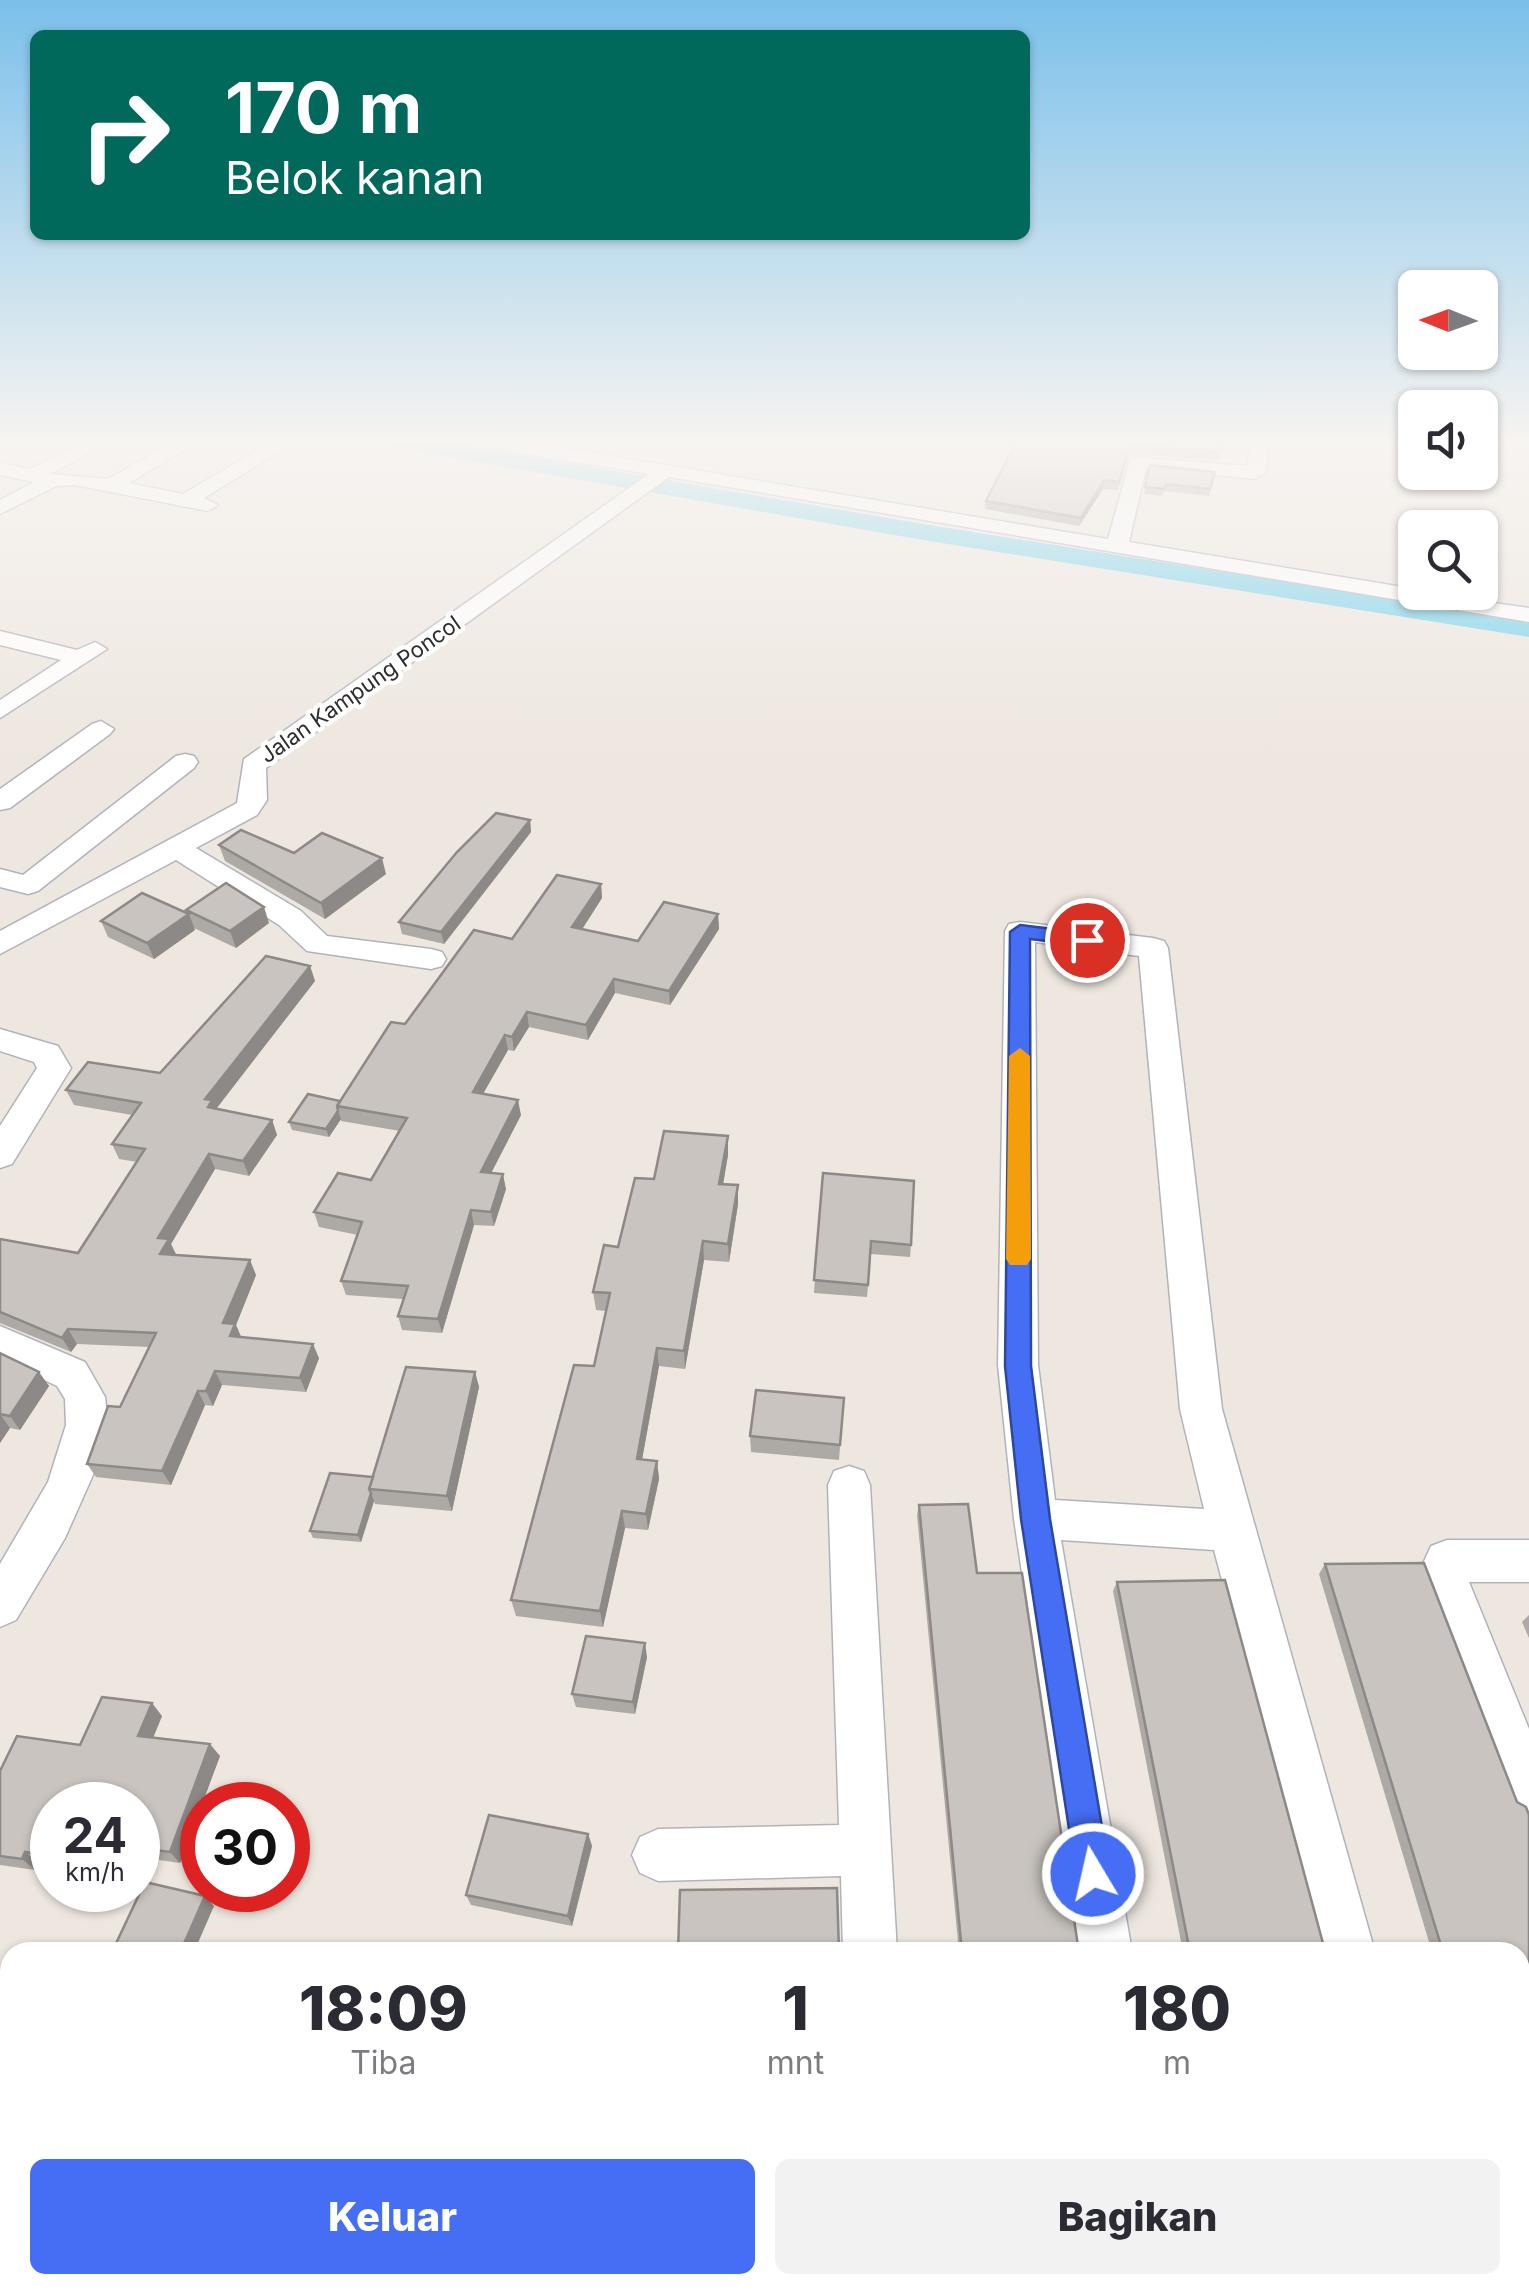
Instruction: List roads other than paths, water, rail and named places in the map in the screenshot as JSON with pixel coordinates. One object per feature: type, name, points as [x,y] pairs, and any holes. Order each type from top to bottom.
[{"type":"street","name":"Jalan Kampung Poncol","points":[[0,944],[251,806],[252,765],[559,547]]},
{"type":"street","points":[[1123,547],[1529,615]]},
{"type":"street","points":[[0,638],[88,654],[0,711]]},
{"type":"street","points":[[0,802],[101,729]]},
{"type":"street","points":[[0,878],[28,885],[185,762]]},
{"type":"street","points":[[178,848],[290,918],[318,944],[431,959]]},
{"type":"street","points":[[1104,1942],[1036,1519],[1018,1366],[1020,932],[1153,948],[1201,1409],[1345,1942]]},
{"type":"street","points":[[0,1040],[46,1054],[54,1068],[0,1156]]},
{"type":"street","points":[[0,1342],[71,1373],[85,1398],[89,1434],[76,1472],[0,1605]]},
{"type":"street","points":[[849,1485],[869,1942]]},
{"type":"street","points":[[1036,1519],[1231,1531]]},
{"type":"street","points":[[1529,1562],[1459,1558],[1447,1561],[1442,1570],[1529,1791]]},
{"type":"street","points":[[658,1855],[864,1850]]},
{"type":"waterway","points":[[1017,547],[1529,629]]}]
